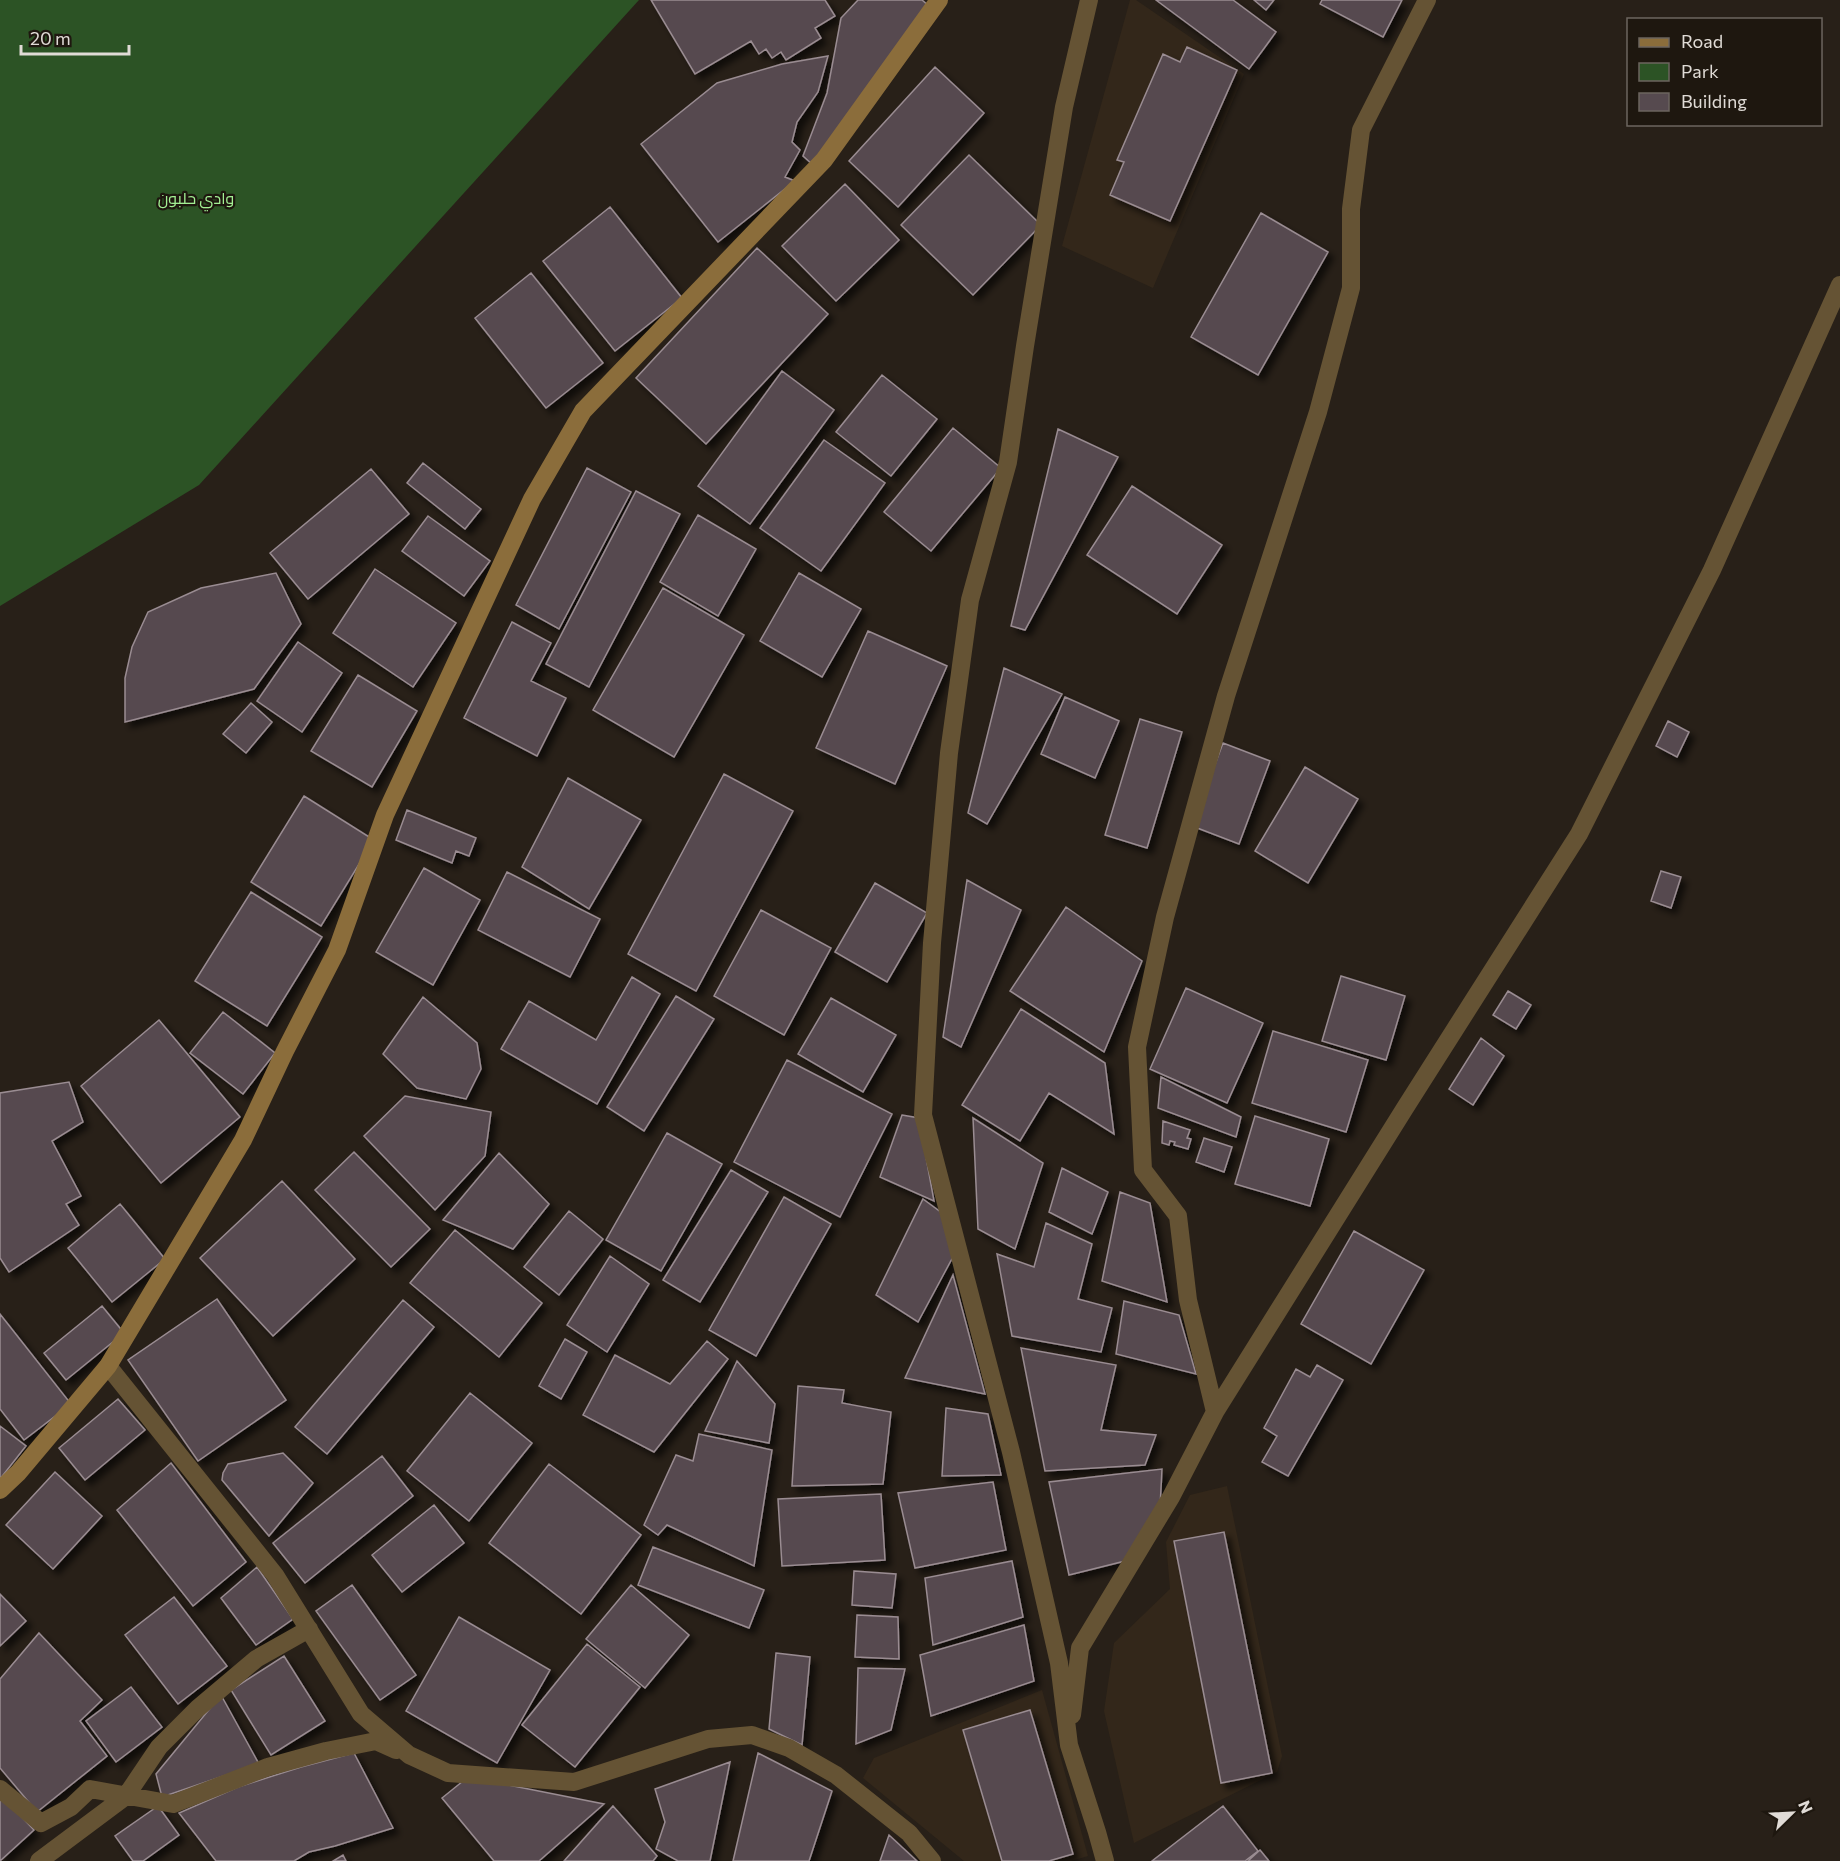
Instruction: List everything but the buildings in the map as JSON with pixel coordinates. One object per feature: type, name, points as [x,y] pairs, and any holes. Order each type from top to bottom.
[{"type":"street","points":[[0,1490],[18,1473],[108,1366],[243,1140],[285,1051],[337,950],[385,815],[532,499],[583,411],[824,160],[939,0]]},
{"type":"street","points":[[1089,0],[1064,107],[1008,462],[970,600],[949,753],[932,943],[923,1116],[1011,1452],[1059,1662],[1069,1745],[1105,1861]]},
{"type":"street","points":[[1215,1412],[1188,1300],[1178,1216],[1143,1170],[1137,1047],[1165,917],[1226,696],[1318,412],[1351,288],[1351,209],[1361,130],[1427,0]]},
{"type":"street","points":[[1069,1745],[1080,1648],[1171,1497],[1215,1412],[1579,834],[1712,570],[1840,285]]},
{"type":"street","points":[[108,1366],[275,1575],[361,1714],[409,1755]]},
{"type":"street","points":[[39,1861],[126,1796],[159,1747],[198,1708],[256,1659],[309,1629]]},
{"type":"street","points":[[0,1789],[41,1823],[71,1807],[90,1789],[173,1804],[268,1767],[376,1741],[448,1773],[574,1782],[708,1739],[753,1735],[789,1748],[837,1775],[909,1833],[932,1861]]},
{"type":"shaded area","points":[[1130,0],[1136,0],[1244,74],[1153,288],[1062,246]]},
{"type":"shaded area","points":[[1227,1486],[1282,1756],[1277,1772],[1134,1843],[1104,1711],[1114,1643],[1170,1589],[1166,1542],[1190,1495]]},
{"type":"shaded area","points":[[1042,1690],[1088,1856],[1071,1861],[964,1861],[863,1778],[874,1758]]},
{"type":"green space","name":"وادي حلبون","points":[[0,0],[639,0],[199,485],[0,606]]}]
